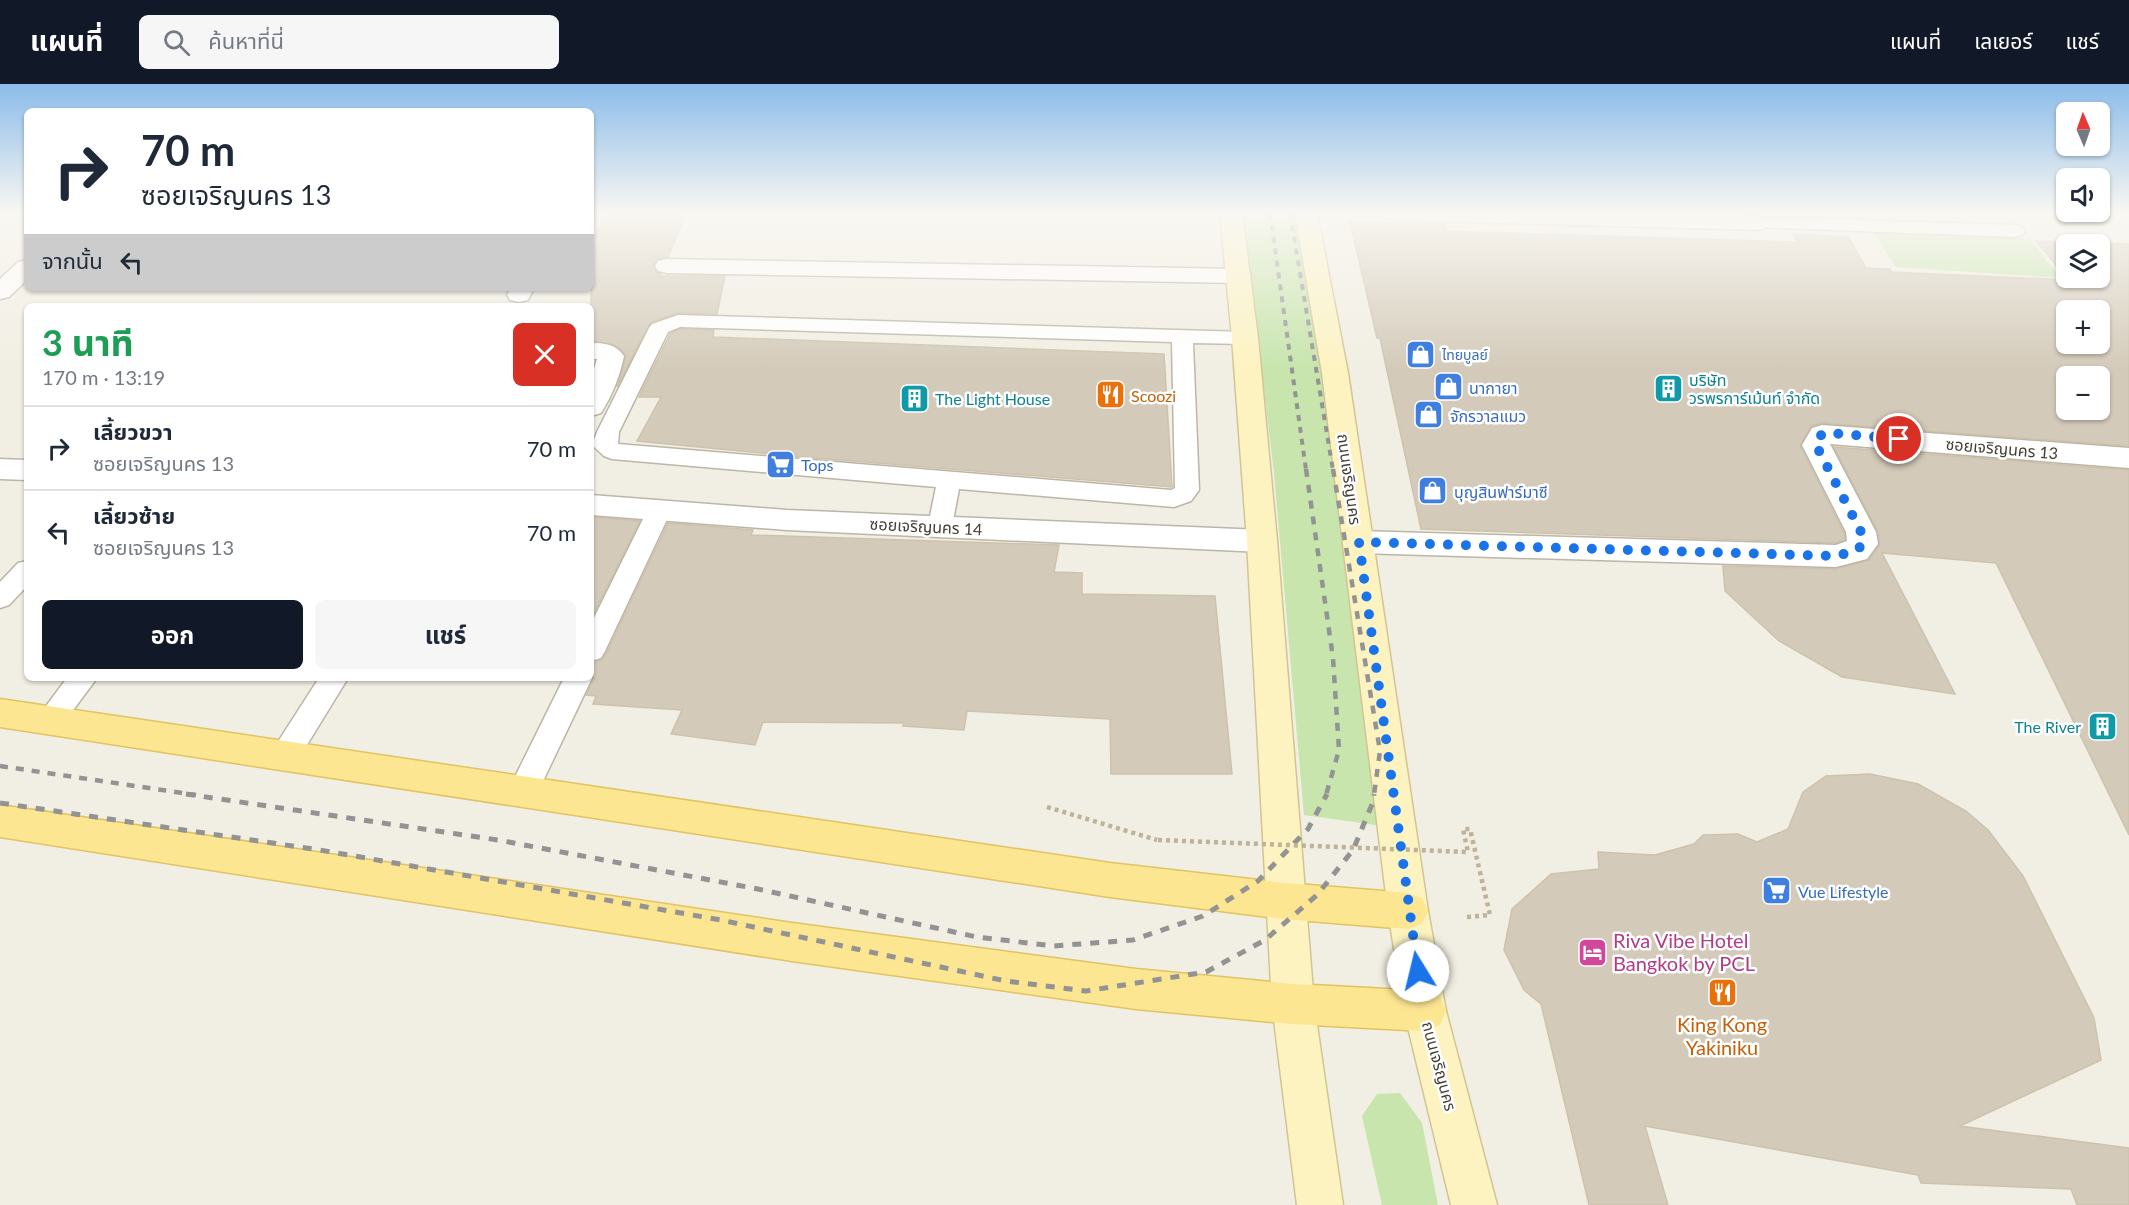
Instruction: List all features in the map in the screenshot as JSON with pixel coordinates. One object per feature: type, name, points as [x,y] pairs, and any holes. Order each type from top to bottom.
[{"type":"main road","points":[[1238,265],[1262,541],[1284,901],[1293,1004],[1320,1205]]},
{"type":"main road","name":"ถนนเจริญนคร","points":[[1315,265],[1335,373],[1408,911],[1425,1011],[1474,1205]]},
{"type":"main road","points":[[0,713],[1110,880],[1284,901],[1408,911]]},
{"type":"main road","points":[[0,821],[792,942],[1136,989],[1293,1004],[1425,1011]]},
{"type":"street","points":[[667,266],[1239,276]]},
{"type":"street","points":[[0,292],[24,270]]},
{"type":"street","points":[[594,351],[602,351],[611,356],[609,370],[594,401]]},
{"type":"street","name":"ซอยเจริญนคร 13","points":[[1359,542],[1836,556],[1856,551],[1863,544],[1861,532],[1816,445],[1822,434],[2129,458]]},
{"type":"street","points":[[0,469],[24,470]]},
{"type":"street","name":"ซอยเจริญนคร 14","points":[[594,505],[787,520],[1262,541]]},
{"type":"lane","points":[[1182,336],[1186,490],[1174,499],[612,451],[604,445],[608,432],[659,328],[678,321],[1182,336],[1245,338]]},
{"type":"lane","points":[[940,526],[949,481]]},
{"type":"lane","points":[[594,645],[659,510]]},
{"type":"lane","points":[[0,598],[24,573]]},
{"type":"lane","points":[[49,720],[81,681]]},
{"type":"lane","points":[[284,757],[332,681]]},
{"type":"lane","points":[[523,791],[577,681]]},
{"type":"path","points":[[1047,807],[1158,840],[1468,852],[1463,829],[1470,829],[1490,915],[1467,917]]},
{"type":"green space","points":[[1249,265],[1309,265],[1329,378],[1383,826],[1304,815],[1274,473]]},
{"type":"green space","points":[[1895,265],[2050,265],[2056,273],[2056,278]]},
{"type":"green space","points":[[1400,1093],[1422,1123],[1438,1205],[1382,1205],[1362,1116],[1377,1094]]},
{"type":"building","points":[[594,265],[653,265],[661,276],[725,276],[717,314],[678,313],[651,322],[617,387],[626,355],[614,345],[594,342],[594,303],[591,303],[591,291],[594,291]]},
{"type":"building","points":[[1360,265],[1864,265],[1866,268],[1890,269],[1891,272],[2056,279],[2056,288],[2110,288],[2110,265],[2129,265],[2129,446],[1822,423],[1811,426],[1800,446],[1844,533],[1845,539],[1836,543],[1421,529],[1380,338],[1377,338]]},
{"type":"building","name":"The Light House","points":[[680,329],[714,330],[713,337],[1164,354],[1172,487],[637,441],[661,397],[639,397],[670,334]]},
{"type":"building","points":[[1834,447],[2129,470],[2129,835],[1996,563],[1882,553],[1955,694],[1842,677],[1779,641],[1725,591],[1723,566],[1836,569],[1869,560],[1880,545],[1878,532]]},
{"type":"building","points":[[594,517],[640,521],[594,613]]},
{"type":"building","points":[[668,523],[753,530],[751,535],[1059,545],[1054,572],[1082,573],[1082,594],[1215,596],[1232,774],[1111,774],[1110,719],[967,711],[964,730],[903,726],[904,723],[763,722],[755,745],[671,734],[682,710],[593,704],[596,696],[586,695],[594,681],[594,663],[602,660]]},
{"type":"building","name":"Vue Lifestyle","points":[[1870,774],[1918,784],[1966,811],[1988,830],[2023,876],[2094,1018],[2101,1060],[1960,1126],[2129,1148],[2129,1205],[2077,1205],[2071,1189],[1921,1183],[1918,1175],[1645,1126],[1668,1205],[1589,1205],[1541,1004],[1524,990],[1504,950],[1512,909],[1551,874],[1599,869],[1598,852],[1655,855],[1694,844],[1703,835],[1738,834],[1757,842],[1788,829],[1803,792],[1826,776]]},
{"type":"railway","points":[[1277,265],[1306,470]]},
{"type":"railway","points":[[1299,265],[1333,470]]},
{"type":"railway","points":[[1306,469],[1333,658],[1339,750],[1326,795]]},
{"type":"railway","points":[[1333,469],[1380,751],[1374,795]]},
{"type":"railway","points":[[0,766],[196,795]]},
{"type":"railway","points":[[186,794],[498,840],[758,889],[977,937],[1054,946],[1133,940],[1203,916],[1258,881],[1308,829],[1327,794]]},
{"type":"railway","points":[[0,803],[320,850],[721,920],[1006,981],[1086,991],[1206,972],[1265,940],[1317,895],[1353,850],[1373,802],[1374,794]]},
{"type":"place","name":"ไทยบูลย์","points":[[1421,354]]},
{"type":"place","name":"นากายา","points":[[1448,387]]},
{"type":"place","name":"บริษัท วรพรการ์เม้นท์ จำกัด","points":[[1668,388]]},
{"type":"place","name":"Scoozi","points":[[1110,395]]},
{"type":"place","name":"The Light House","points":[[914,398]]},
{"type":"place","name":"จักรวาลแมว","points":[[1429,415]]},
{"type":"place","name":"Tops","points":[[780,464]]},
{"type":"place","name":"บุญสินฟาร์มาซี","points":[[1433,491]]},
{"type":"place","name":"The River","points":[[2102,726]]},
{"type":"place","name":"Vue Lifestyle","points":[[1777,891]]},
{"type":"place","name":"Riva Vibe Hotel Bangkok by PCL","points":[[1592,952]]},
{"type":"place","name":"King Kong Yakiniku","points":[[1722,993]]},
{"type":"route","points":[[1418,971],[1359,542],[1836,556],[1856,551],[1863,544],[1861,532],[1816,445],[1818,437],[1830,433],[1899,439]]}]
